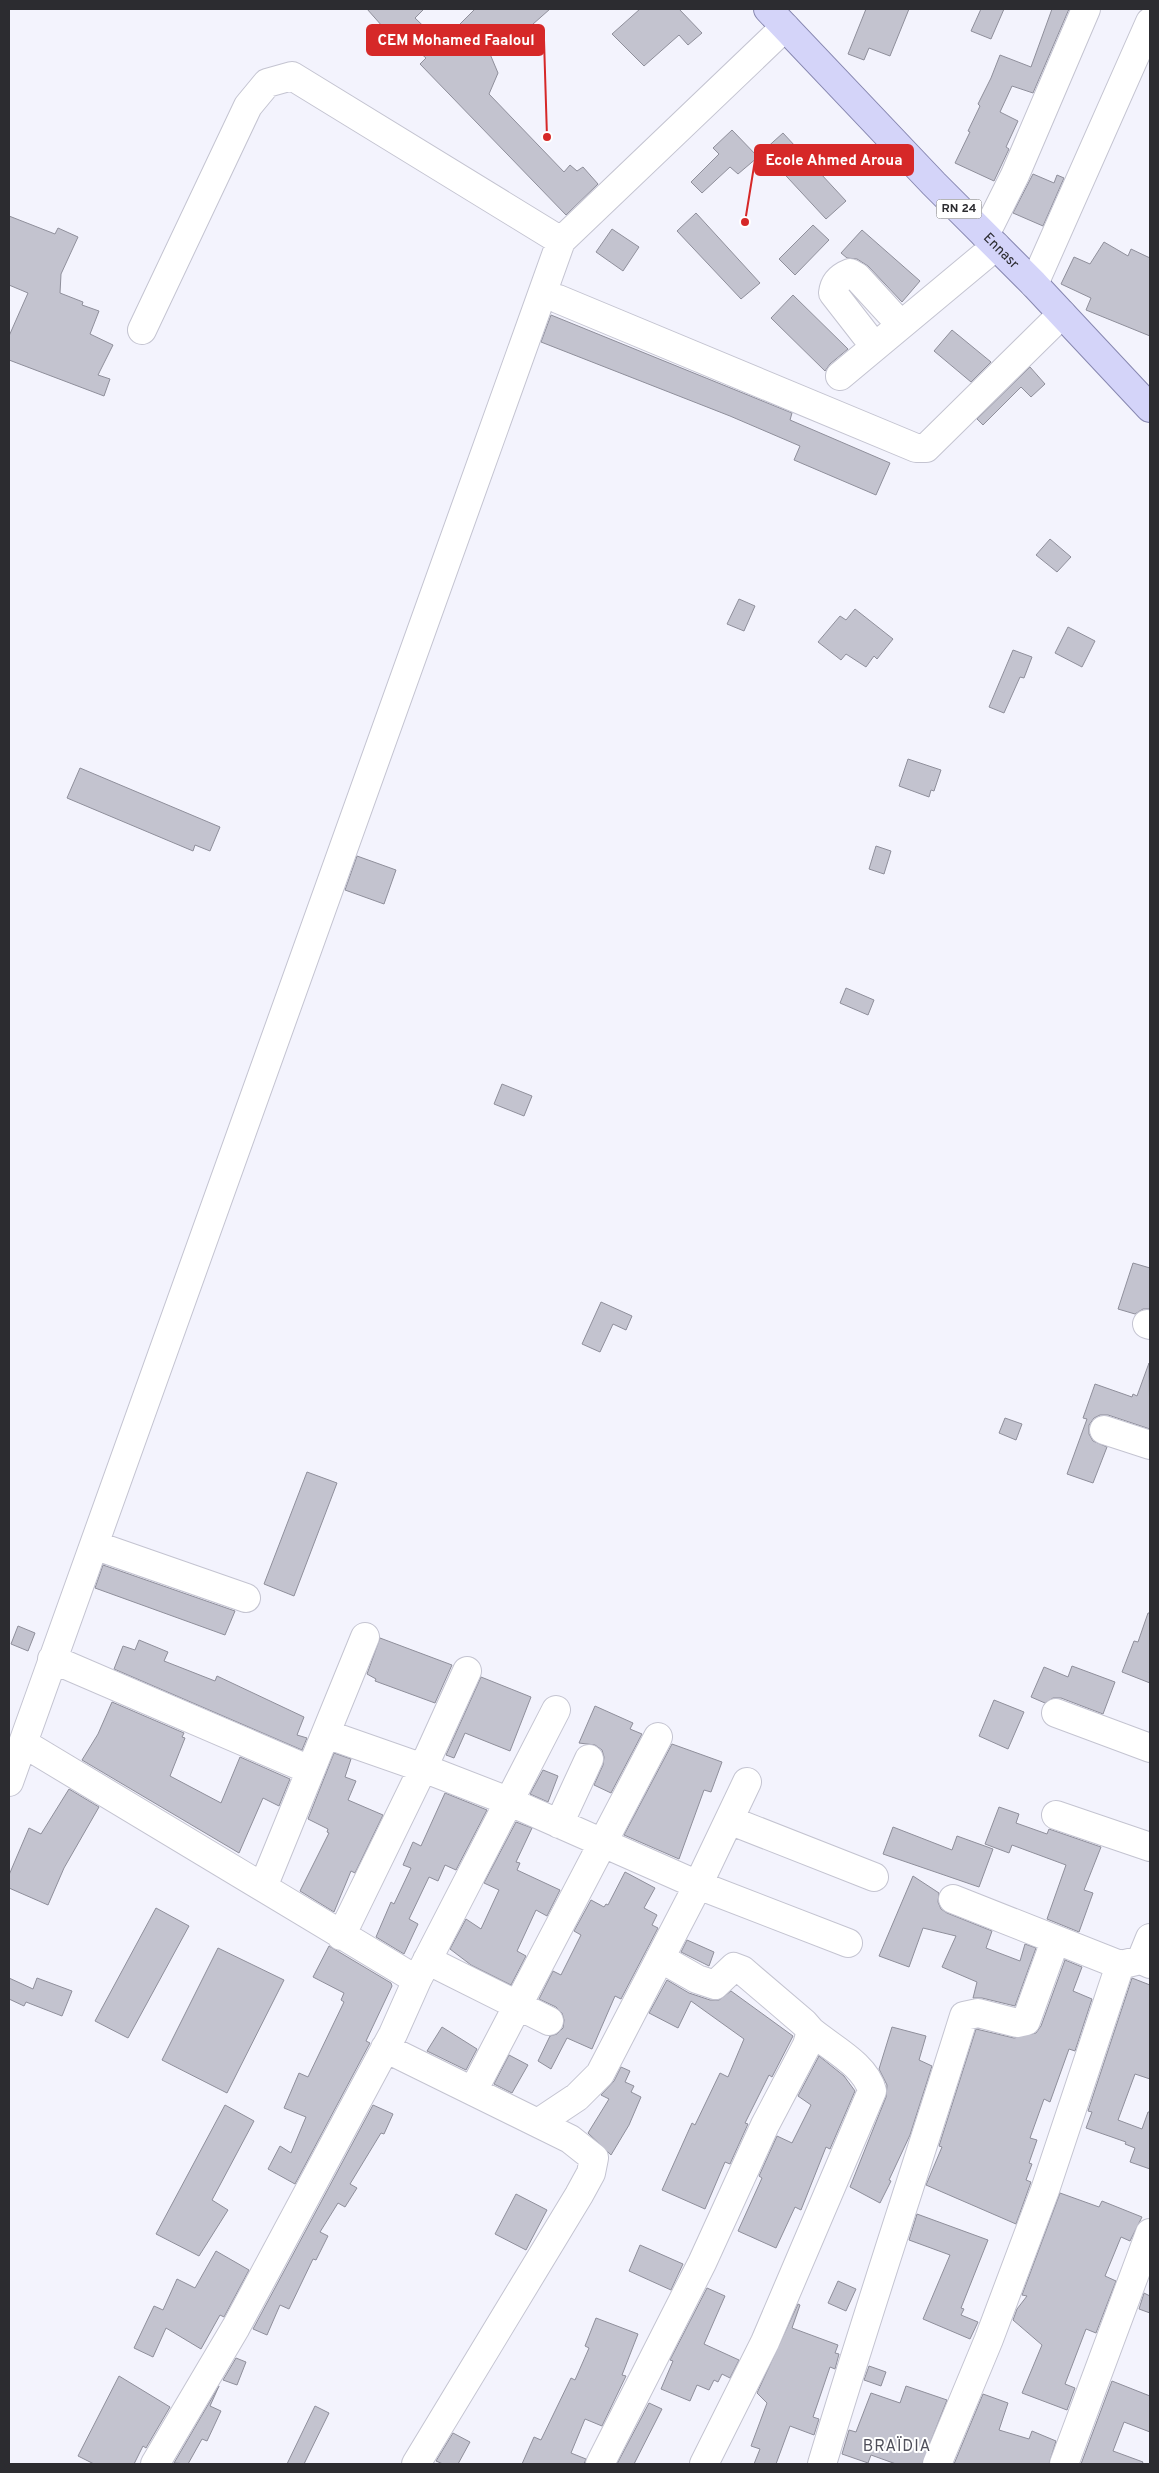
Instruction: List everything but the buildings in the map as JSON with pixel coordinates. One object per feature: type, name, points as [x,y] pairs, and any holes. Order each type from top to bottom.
[{"type":"main road","name":"Ennasr","points":[[776,18],[990,241],[1034,284],[1150,408]]},
{"type":"street","points":[[840,376],[901,325],[990,241],[1015,175],[1086,9]]},
{"type":"street","points":[[9,1782],[561,241],[776,18]]},
{"type":"street","points":[[1034,284],[1150,22]]},
{"type":"street","points":[[142,330],[248,106],[266,83],[292,76],[561,241]]},
{"type":"street","points":[[875,347],[833,293],[834,285],[844,276],[850,273],[857,278],[901,325]]},
{"type":"street","points":[[558,299],[916,448],[926,448],[1062,314]]},
{"type":"street","points":[[1104,1430],[1150,1445]]},
{"type":"street","points":[[94,1545],[246,1598]]},
{"type":"street","points":[[263,1887],[366,1637]]},
{"type":"street","points":[[52,1659],[310,1770]]},
{"type":"street","points":[[341,1936],[423,1768],[466,1671]]},
{"type":"street","points":[[155,2464],[236,2327],[385,2048],[422,1970],[556,1710]]},
{"type":"street","points":[[1056,1713],[1150,1748]]},
{"type":"street","points":[[326,1734],[423,1768],[508,1801],[698,1885],[848,1943]]},
{"type":"street","points":[[473,2091],[658,1737]]},
{"type":"street","points":[[23,1743],[341,1936],[422,1970],[517,2006],[548,2021]]},
{"type":"street","points":[[559,1824],[589,1759]]},
{"type":"street","points":[[538,2123],[576,2098],[600,2074],[698,1885],[747,1782]]},
{"type":"street","points":[[1056,1815],[1150,1847]]},
{"type":"street","points":[[729,1820],[874,1877]]},
{"type":"street","points":[[937,2464],[1045,2190],[1140,1957],[1055,1941],[953,1899]]},
{"type":"street","points":[[822,2464],[857,2348],[910,2191],[964,2016],[978,2013],[1017,2023],[1026,2021],[1055,1941]]},
{"type":"street","points":[[660,1958],[697,1979],[715,1985],[734,1967],[742,1970],[804,2023],[810,2032],[861,2070],[869,2080],[872,2091],[765,2342],[704,2464]]},
{"type":"street","points":[[600,2464],[702,2263],[765,2125],[807,2045],[810,2032]]},
{"type":"street","points":[[385,2048],[570,2139],[594,2158],[594,2165],[579,2195],[416,2464]]},
{"type":"street","points":[[1064,2464],[1150,2234]]},
{"type":"place","name":"CEM Mohamed Faaloul","points":[[547,137]]},
{"type":"place","name":"Ecole Ahmed Aroua","points":[[745,222]]},
{"type":"district","name":"BRAÏDIA","points":[[897,2447]]}]
